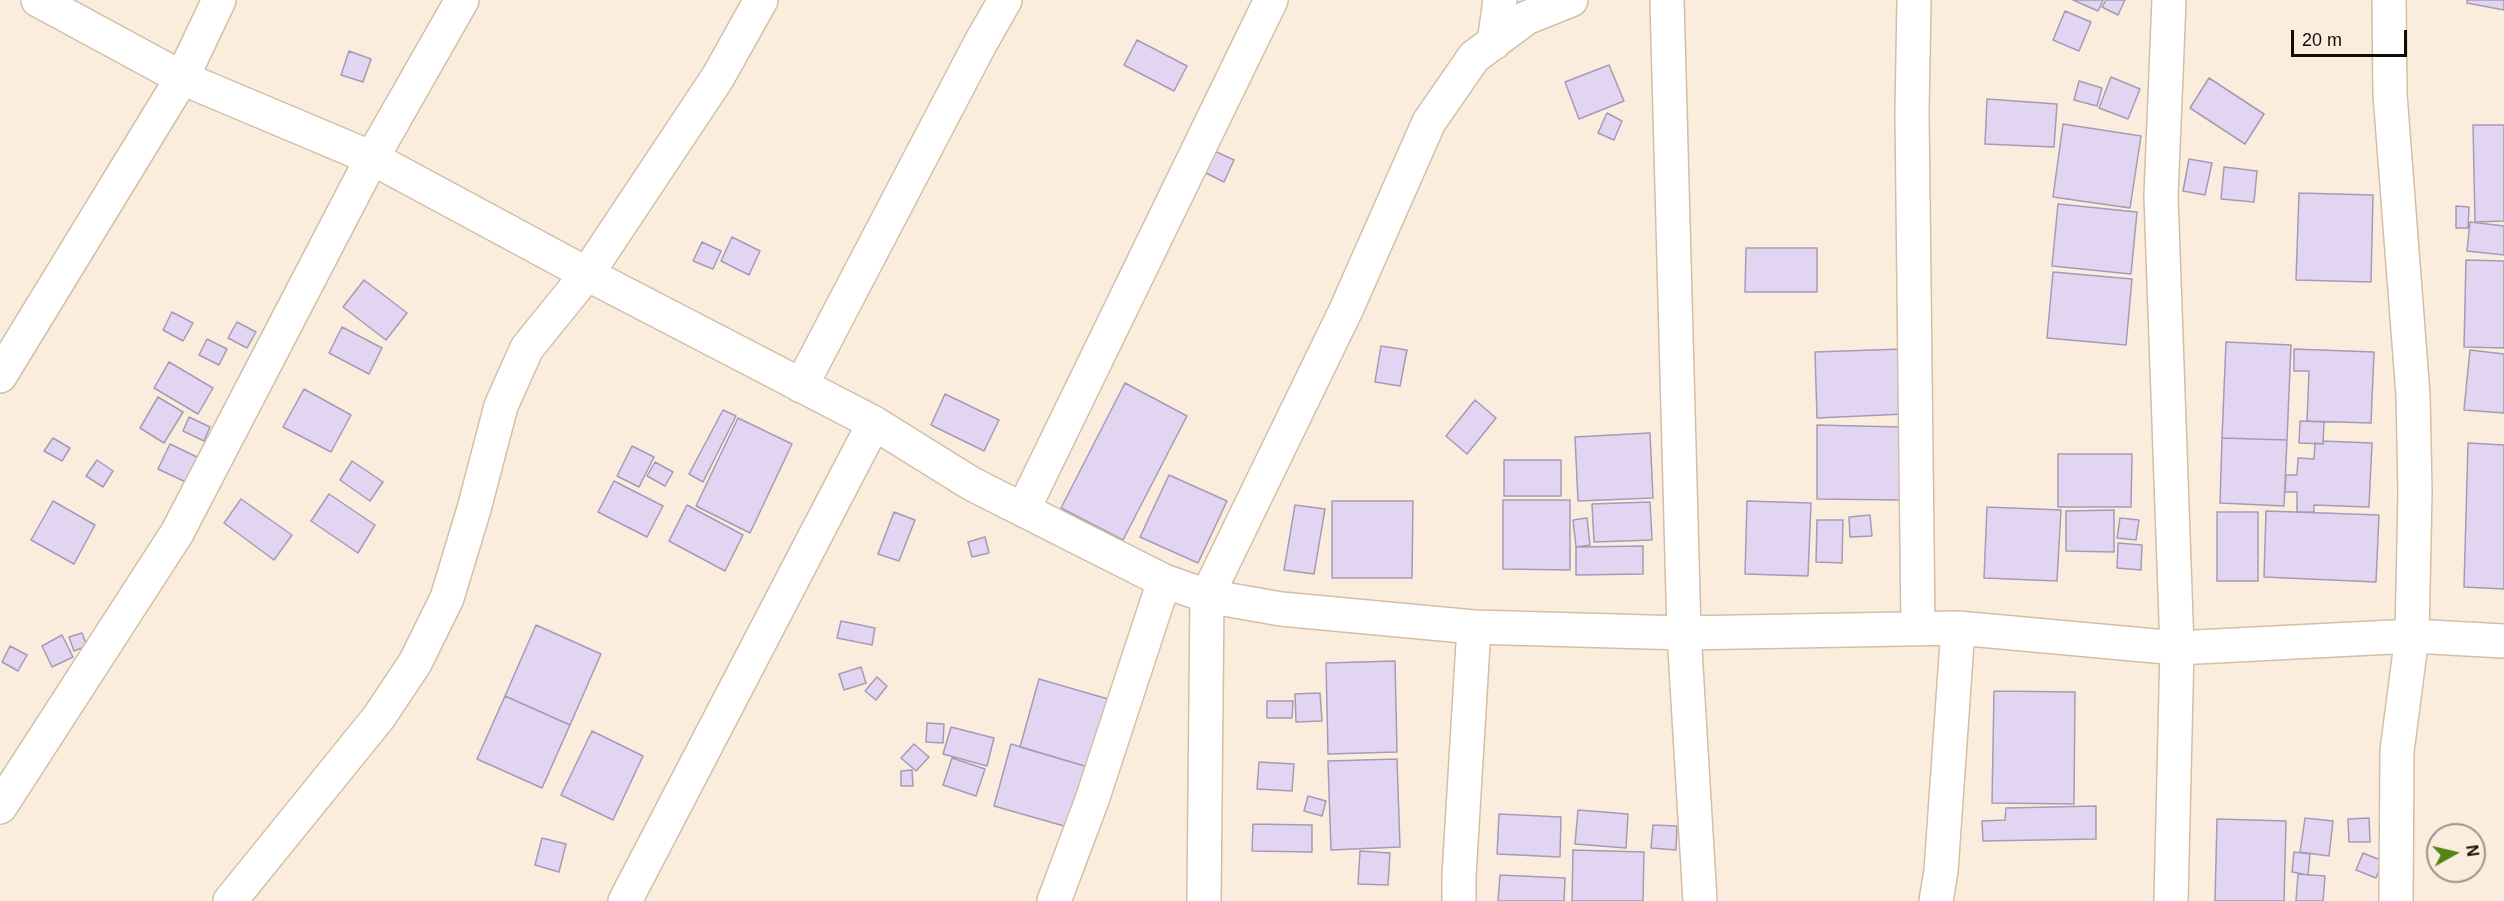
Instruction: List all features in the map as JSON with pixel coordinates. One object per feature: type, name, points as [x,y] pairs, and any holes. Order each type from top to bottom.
[{"type":"street","points":[[38,0],[182,78],[372,158],[587,274],[874,423],[972,484],[1164,581],[1207,596],[1281,609],[1474,627],[1684,633],[1958,628],[2177,648],[2412,636],[2504,641]]},
{"type":"street","points":[[0,376],[182,78],[219,0]]},
{"type":"street","points":[[0,807],[177,533],[372,158],[462,0]]},
{"type":"street","points":[[230,901],[379,717],[415,663],[447,598],[474,509],[501,405],[528,348],[587,274],[718,77],[761,0]]},
{"type":"street","points":[[801,386],[1005,0]]},
{"type":"street","points":[[1023,510],[1271,0]]},
{"type":"street","points":[[1494,43],[1500,0]]},
{"type":"street","points":[[1204,901],[1207,596],[1346,310],[1429,122],[1474,57],[1526,18],[1571,0]]},
{"type":"street","points":[[1666,0],[1684,633],[1700,901]]},
{"type":"street","points":[[1914,0],[1913,137],[1918,628]]},
{"type":"street","points":[[2169,0],[2161,196],[2177,648],[2171,901]]},
{"type":"street","points":[[2389,0],[2390,94],[2413,395],[2415,492],[2412,636],[2397,751],[2396,901]]},
{"type":"street","points":[[625,901],[874,423]]},
{"type":"street","points":[[1054,901],[1092,800],[1164,581]]},
{"type":"street","points":[[1459,901],[1474,627]]},
{"type":"street","points":[[1936,901],[1941,871],[1958,628]]},
{"type":"building","points":[[2073,0],[2103,0],[2098,11]]},
{"type":"building","points":[[2106,0],[2125,0],[2118,15],[2102,7]]},
{"type":"building","points":[[2467,0],[2504,0],[2504,10],[2467,3]]},
{"type":"building","points":[[2065,11],[2091,22],[2079,51],[2053,40]]},
{"type":"building","points":[[1137,40],[1187,66],[1174,91],[1124,65]]},
{"type":"building","points":[[349,51],[371,59],[363,82],[341,75]]},
{"type":"building","points":[[1609,65],[1624,101],[1579,119],[1565,82]]},
{"type":"building","points":[[2111,77],[2140,89],[2128,119],[2099,108]]},
{"type":"building","points":[[2209,78],[2264,114],[2245,144],[2190,108]]},
{"type":"building","points":[[2079,81],[2102,88],[2097,106],[2074,100]]},
{"type":"building","points":[[1987,99],[2057,104],[2054,147],[1985,144]]},
{"type":"building","points":[[1607,113],[1622,121],[1614,140],[1598,133]]},
{"type":"building","points":[[2063,124],[2141,136],[2130,208],[2053,197]]},
{"type":"building","points":[[2473,125],[2504,125],[2504,221],[2475,222]]},
{"type":"building","points":[[1210,149],[1234,160],[1224,182],[1200,170]]},
{"type":"building","points":[[2189,159],[2212,163],[2205,195],[2183,191]]},
{"type":"building","points":[[2224,167],[2257,171],[2254,202],[2221,199]]},
{"type":"building","points":[[2299,193],[2373,195],[2371,282],[2296,280]]},
{"type":"building","points":[[2058,204],[2137,212],[2131,274],[2052,266]]},
{"type":"building","points":[[2456,206],[2469,207],[2468,228],[2456,228]]},
{"type":"building","points":[[2470,222],[2504,226],[2504,255],[2467,251]]},
{"type":"building","points":[[732,237],[760,251],[749,275],[721,261]]},
{"type":"building","points":[[702,242],[721,251],[713,269],[693,261]]},
{"type":"building","points":[[1746,248],[1817,248],[1817,292],[1745,292]]},
{"type":"building","points":[[2466,260],[2504,261],[2504,348],[2464,347]]},
{"type":"building","points":[[2053,272],[2132,279],[2126,345],[2047,338]]},
{"type":"building","points":[[364,280],[407,313],[386,340],[343,307]]},
{"type":"building","points":[[172,312],[193,323],[183,341],[163,330]]},
{"type":"building","points":[[237,322],[256,332],[247,348],[228,338]]},
{"type":"building","points":[[342,327],[382,348],[369,374],[329,353]]},
{"type":"building","points":[[207,339],[227,349],[219,365],[199,355]]},
{"type":"building","points":[[2226,342],[2291,345],[2287,440],[2222,438]]},
{"type":"building","points":[[1381,346],[1407,350],[1400,386],[1375,382]]},
{"type":"building","points":[[1902,349],[1905,414],[1817,418],[1815,352]]},
{"type":"building","points":[[2294,349],[2374,352],[2371,423],[2307,421],[2309,371],[2294,371]]},
{"type":"building","points":[[2470,350],[2504,354],[2504,413],[2464,410]]},
{"type":"building","points":[[169,362],[213,388],[198,414],[154,388]]},
{"type":"building","points":[[1125,383],[1187,416],[1123,540],[1061,508]]},
{"type":"building","points":[[304,389],[351,415],[331,452],[283,427]]},
{"type":"building","points":[[945,394],[999,420],[984,451],[931,425]]},
{"type":"building","points":[[158,397],[183,412],[164,443],[140,428]]},
{"type":"building","points":[[1475,400],[1496,418],[1467,454],[1446,436]]},
{"type":"building","points":[[723,410],[736,416],[703,482],[689,474]]},
{"type":"building","points":[[189,417],[210,427],[204,441],[183,431]]},
{"type":"building","points":[[738,418],[792,444],[750,533],[696,506]]},
{"type":"building","points":[[2300,421],[2324,422],[2323,444],[2299,443]]},
{"type":"building","points":[[1817,425],[1900,427],[1900,500],[1817,499]]},
{"type":"building","points":[[1650,433],[1653,498],[1578,501],[1575,437]]},
{"type":"building","points":[[53,438],[70,448],[62,461],[44,451]]},
{"type":"building","points":[[2222,438],[2287,440],[2284,506],[2220,503]]},
{"type":"building","points":[[2323,441],[2372,443],[2369,507],[2314,505],[2314,512],[2297,512],[2297,492],[2285,492],[2286,475],[2297,475],[2298,458],[2314,459],[2315,443],[2323,444]]},
{"type":"building","points":[[2468,443],[2504,445],[2504,589],[2464,587]]},
{"type":"building","points":[[170,444],[201,459],[190,484],[158,469]]},
{"type":"building","points":[[632,446],[654,457],[639,487],[617,476]]},
{"type":"building","points":[[2058,454],[2132,454],[2131,507],[2058,507]]},
{"type":"building","points":[[97,460],[113,471],[103,487],[86,476]]},
{"type":"building","points":[[1504,460],[1561,460],[1561,496],[1504,496]]},
{"type":"building","points":[[352,461],[383,482],[370,501],[340,480]]},
{"type":"building","points":[[655,462],[673,472],[665,486],[647,476]]},
{"type":"building","points":[[1169,475],[1227,501],[1198,563],[1140,537]]},
{"type":"building","points":[[614,481],[663,506],[647,537],[598,512]]},
{"type":"building","points":[[329,494],[375,525],[358,553],[311,521]]},
{"type":"building","points":[[241,499],[292,535],[274,560],[224,523]]},
{"type":"building","points":[[1503,500],[1570,500],[1570,570],[1503,569]]},
{"type":"building","points":[[53,501],[95,525],[74,564],[31,540]]},
{"type":"building","points":[[1332,501],[1413,501],[1412,578],[1332,578]]},
{"type":"building","points":[[1747,501],[1811,503],[1808,576],[1745,574]]},
{"type":"building","points":[[1650,502],[1652,540],[1594,542],[1592,504]]},
{"type":"building","points":[[687,505],[743,535],[725,571],[669,541]]},
{"type":"building","points":[[1295,505],[1325,509],[1314,574],[1284,570]]},
{"type":"building","points":[[1987,507],[2061,510],[2057,581],[1984,578]]},
{"type":"building","points":[[2114,510],[2114,552],[2066,551],[2066,511]]},
{"type":"building","points":[[2266,511],[2379,515],[2376,582],[2264,577]]},
{"type":"building","points":[[894,512],[915,520],[899,561],[878,554]]},
{"type":"building","points":[[2217,512],[2258,512],[2258,581],[2217,581]]},
{"type":"building","points":[[1870,515],[1872,536],[1850,537],[1849,517]]},
{"type":"building","points":[[1587,518],[1590,545],[1576,547],[1573,520]]},
{"type":"building","points":[[2120,518],[2139,520],[2136,540],[2117,538]]},
{"type":"building","points":[[1817,520],[1843,520],[1842,563],[1816,562]]},
{"type":"building","points":[[985,537],[989,553],[972,557],[968,542]]},
{"type":"building","points":[[2118,543],[2142,545],[2141,570],[2117,568]]},
{"type":"building","points":[[1643,546],[1643,574],[1576,575],[1576,547]]},
{"type":"building","points":[[841,621],[875,628],[872,645],[837,638]]},
{"type":"building","points":[[536,625],[601,654],[570,725],[505,696]]},
{"type":"building","points":[[82,633],[87,646],[74,651],[69,637]]},
{"type":"building","points":[[62,635],[73,657],[52,667],[42,646]]},
{"type":"building","points":[[10,646],[27,655],[18,671],[2,662]]},
{"type":"building","points":[[1395,661],[1397,752],[1328,754],[1326,663]]},
{"type":"building","points":[[861,667],[866,683],[844,690],[839,674]]},
{"type":"building","points":[[877,677],[887,686],[876,700],[865,691]]},
{"type":"building","points":[[1039,679],[1108,699],[1088,767],[1020,747]]},
{"type":"building","points":[[1994,691],[2075,692],[2074,804],[1992,803]]},
{"type":"building","points":[[1320,693],[1322,721],[1296,722],[1295,694]]},
{"type":"building","points":[[505,696],[570,725],[542,788],[477,759]]},
{"type":"building","points":[[1267,701],[1293,701],[1292,718],[1267,718]]},
{"type":"building","points":[[927,723],[944,724],[943,743],[926,742]]},
{"type":"building","points":[[951,727],[994,738],[987,766],[943,754]]},
{"type":"building","points":[[592,731],[643,756],[613,820],[561,795]]},
{"type":"building","points":[[914,744],[929,757],[916,771],[901,758]]},
{"type":"building","points":[[1011,744],[1088,767],[1071,828],[994,806]]},
{"type":"building","points":[[952,758],[985,769],[976,796],[943,785]]},
{"type":"building","points":[[1397,759],[1400,847],[1331,850],[1328,761]]},
{"type":"building","points":[[1259,762],[1294,764],[1292,791],[1257,789]]},
{"type":"building","points":[[912,770],[913,786],[901,786],[901,771]]},
{"type":"building","points":[[1308,796],[1326,801],[1322,816],[1304,811]]},
{"type":"building","points":[[2096,806],[2096,839],[1983,841],[1982,821],[2005,820],[2006,808]]},
{"type":"building","points":[[1578,810],[1628,814],[1626,848],[1575,844]]},
{"type":"building","points":[[1499,814],[1561,817],[1560,857],[1497,854]]},
{"type":"building","points":[[2305,818],[2333,821],[2329,856],[2300,852]]},
{"type":"building","points":[[2369,818],[2370,842],[2349,842],[2348,819]]},
{"type":"building","points":[[2217,819],[2286,821],[2284,901],[2215,901]]},
{"type":"building","points":[[1253,824],[1312,825],[1312,852],[1252,851]]},
{"type":"building","points":[[1653,825],[1677,826],[1676,850],[1651,848]]},
{"type":"building","points":[[542,838],[566,844],[559,872],[535,865]]},
{"type":"building","points":[[1573,850],[1644,852],[1643,901],[1572,901]]},
{"type":"building","points":[[1360,851],[1390,853],[1388,885],[1358,884]]},
{"type":"building","points":[[2294,852],[2310,854],[2308,875],[2292,872]]},
{"type":"building","points":[[2363,853],[2383,861],[2376,878],[2356,870]]},
{"type":"building","points":[[2298,874],[2325,876],[2323,901],[2296,901]]},
{"type":"building","points":[[1500,875],[1565,878],[1564,901],[1498,901]]}]
